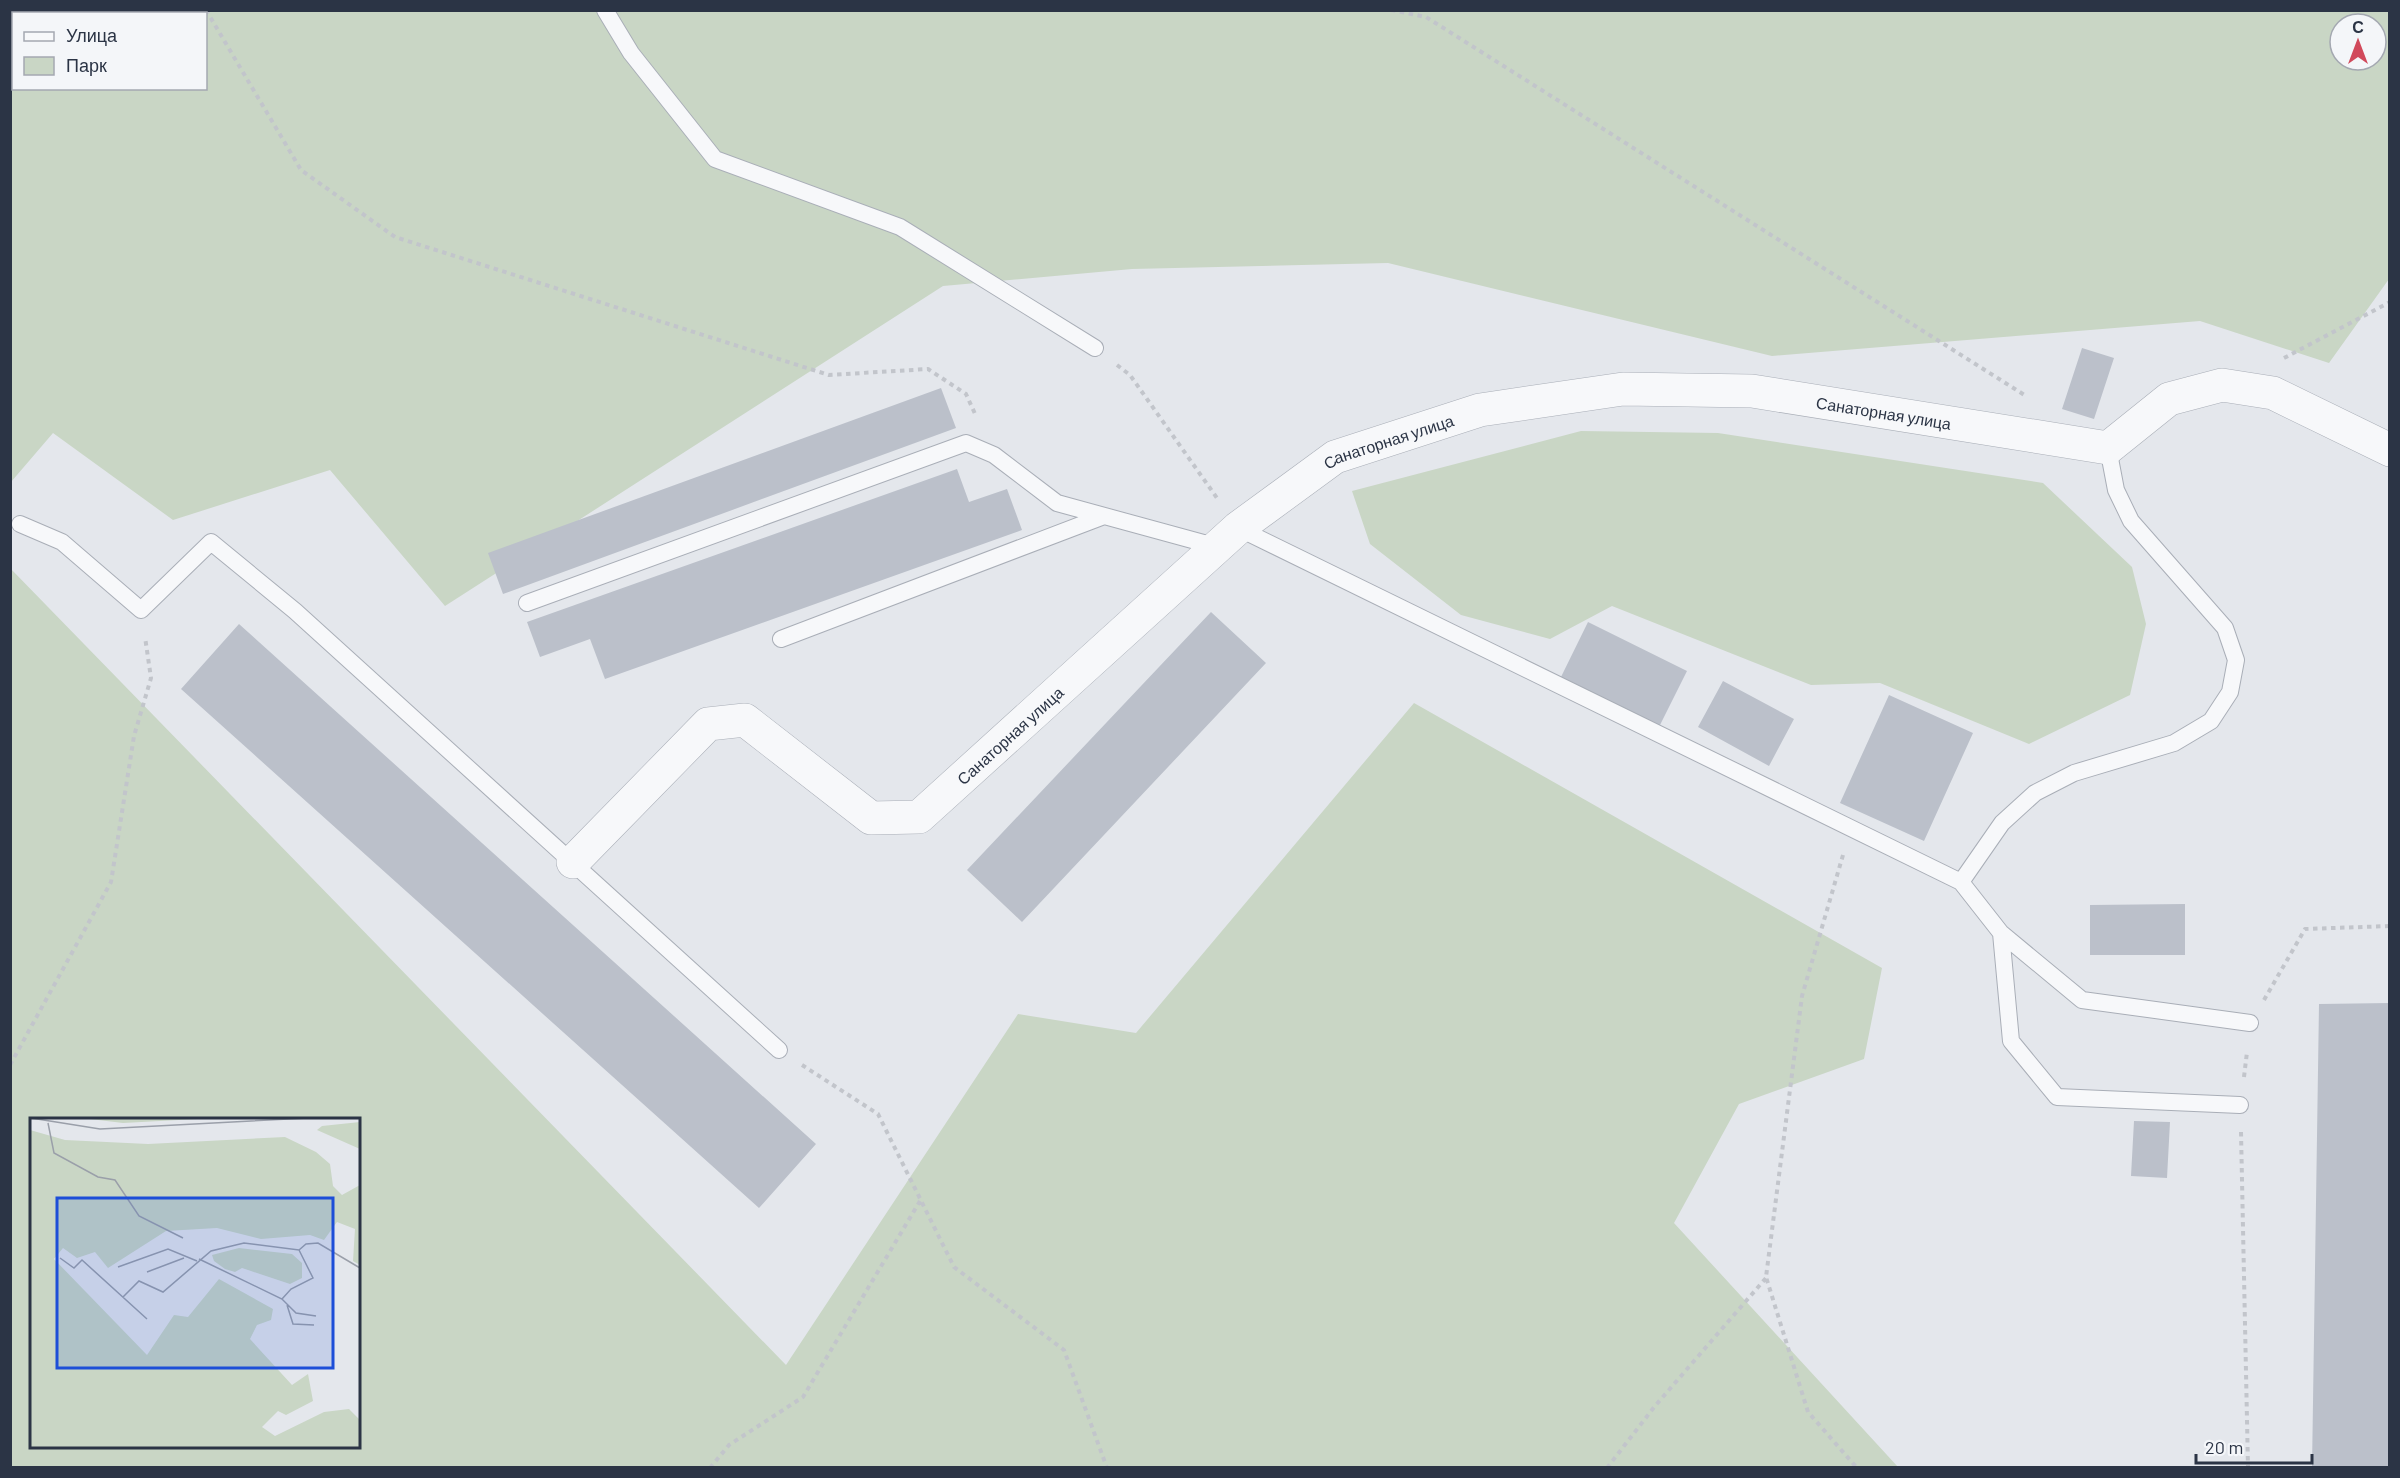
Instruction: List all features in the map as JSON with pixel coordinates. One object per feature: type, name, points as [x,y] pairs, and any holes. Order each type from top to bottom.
[{"type":"street","points":[[2108,448],[2169,399],[2222,386],[2273,393],[2390,450]]},
{"type":"street","name":"Санаторная улица","points":[[573,862],[708,724],[745,720],[871,818],[919,817],[1228,537],[1335,457],[1480,410],[1623,389],[1752,391],[2108,448]]},
{"type":"lane","points":[[605,10],[631,53],[715,159],[900,227],[1095,348]]},
{"type":"lane","points":[[527,603],[966,443],[994,455],[1057,503],[1104,516],[1228,537],[1851,828],[1961,882],[2001,933],[2082,1000],[2250,1023]]},
{"type":"lane","points":[[1961,882],[2002,823],[2035,794],[2074,773],[2174,743],[2211,721],[2230,692],[2236,660],[2225,628],[2131,521],[2116,490],[2108,448]]},
{"type":"lane","points":[[781,639],[1104,516]]},
{"type":"lane","points":[[20,524],[62,542],[141,610],[212,542],[295,611],[778,1050]]},
{"type":"lane","points":[[2001,933],[2011,1041],[2057,1097],[2240,1105]]},
{"type":"path","points":[[206,10],[301,170],[396,237],[829,375],[928,369],[966,394],[994,455]]},
{"type":"path","points":[[1391,10],[1426,17],[2028,398]]},
{"type":"path","points":[[2232,387],[2390,302]]},
{"type":"path","points":[[1095,348],[1130,375],[1228,537]]},
{"type":"path","points":[[10,1065],[111,882],[134,736],[151,678],[141,610]]},
{"type":"path","points":[[1851,828],[1802,996],[1766,1277],[1808,1412],[1857,1467]]},
{"type":"path","points":[[2248,1467],[2240,1105],[2250,1023],[2305,929],[2390,926]]},
{"type":"path","points":[[778,1050],[878,1114],[954,1267],[1064,1350],[1107,1467]]},
{"type":"path","points":[[710,1467],[729,1445],[803,1397],[920,1200]]},
{"type":"path","points":[[1607,1467],[1655,1406],[1766,1277]]},
{"type":"green space","points":[[11,11],[2389,11],[2389,279],[2329,363],[2200,321],[1772,356],[1388,263],[1132,269],[943,286],[445,606],[330,470],[173,520],[53,433],[11,482]]},
{"type":"green space","points":[[1581,431],[1718,433],[2043,483],[2132,567],[2146,624],[2130,695],[2029,744],[1880,683],[1811,685],[1612,606],[1550,639],[1461,615],[1370,544],[1352,491]]},
{"type":"green space","points":[[10,568],[786,1365],[1018,1014],[1136,1033],[1414,703],[1882,968],[1864,1059],[1739,1104],[1674,1223],[1898,1467],[11,1467]]},
{"type":"building","points":[[2082,348],[2114,358],[2094,419],[2062,409]]},
{"type":"building","points":[[941,388],[956,428],[503,594],[488,553]]},
{"type":"building","points":[[957,469],[969,502],[1007,489],[1022,530],[605,679],[590,639],[540,657],[527,622]]},
{"type":"building","points":[[1211,612],[1266,663],[1022,922],[967,870]]},
{"type":"building","points":[[1588,622],[1687,671],[1659,727],[1560,679]]},
{"type":"building","points":[[239,624],[816,1144],[759,1208],[181,689]]},
{"type":"building","points":[[1723,681],[1794,719],[1769,766],[1698,727]]},
{"type":"building","points":[[1889,695],[1973,733],[1924,841],[1840,803]]},
{"type":"building","points":[[2185,904],[2185,955],[2090,955],[2090,905]]},
{"type":"building","points":[[2390,1003],[2390,1468],[2312,1468],[2319,1004]]},
{"type":"building","points":[[2134,1121],[2170,1122],[2167,1178],[2131,1176]]}]
